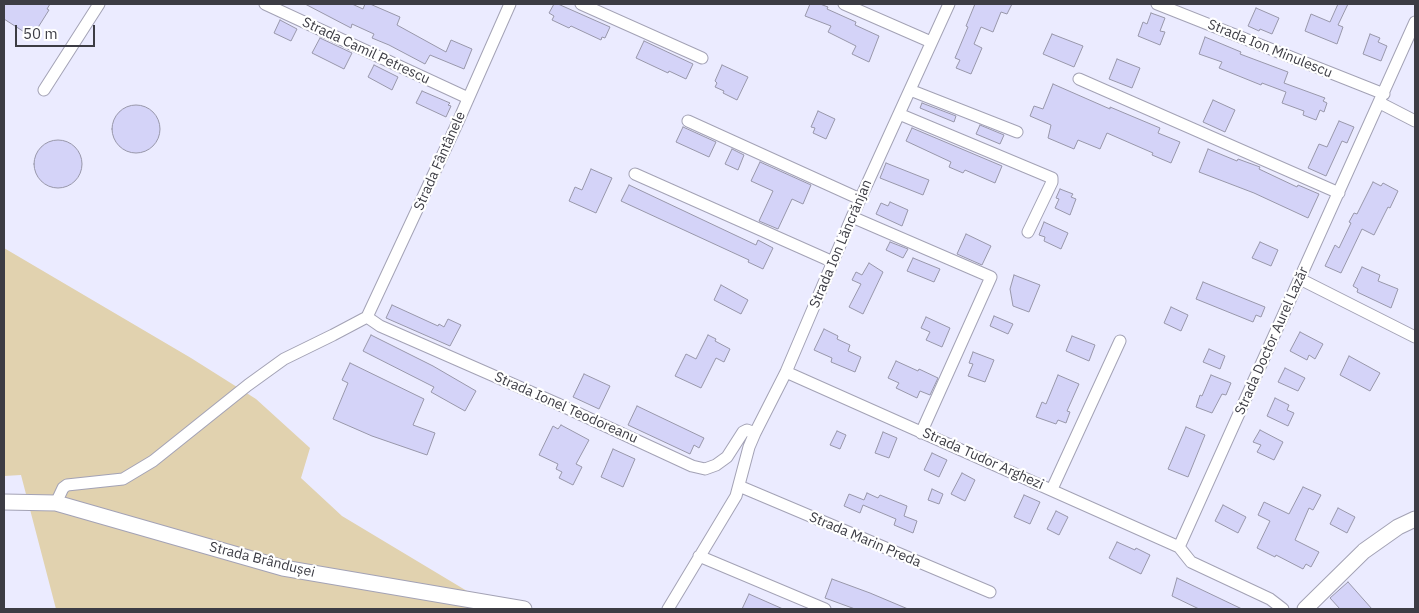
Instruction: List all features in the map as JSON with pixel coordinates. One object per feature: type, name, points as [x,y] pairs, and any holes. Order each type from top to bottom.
[{"type":"main road","name":"Strada Brândușei","points":[[4,502],[56,504],[283,568],[524,609]]},
{"type":"main road","points":[[1305,609],[1364,552],[1387,534],[1415,519]]},
{"type":"street","points":[[44,90],[99,4]]},
{"type":"street","name":"Strada Camil Petrescu","points":[[265,4],[468,98]]},
{"type":"street","name":"Strada Fântânele","points":[[367,316],[453,133],[510,4]]},
{"type":"street","points":[[582,4],[702,58]]},
{"type":"street","points":[[844,4],[931,42]]},
{"type":"street","name":"Strada Ion Lăncrănjan","points":[[668,609],[730,508],[739,486],[749,447],[755,433],[786,372],[852,217],[948,4]]},
{"type":"street","name":"Strada Ion Minulescu","points":[[1157,4],[1382,98],[1415,121]]},
{"type":"street","name":"Strada Doctor Aurel Lazăr","points":[[1179,548],[1415,22]]},
{"type":"street","points":[[1079,79],[1339,193]]},
{"type":"street","points":[[910,90],[1017,132]]},
{"type":"street","points":[[899,114],[1052,178],[1052,182],[1028,232]]},
{"type":"street","points":[[688,121],[860,199]]},
{"type":"street","points":[[636,174],[833,262]]},
{"type":"street","points":[[852,217],[991,277],[921,432]]},
{"type":"street","points":[[1300,279],[1415,337]]},
{"type":"street","points":[[56,504],[63,488],[67,485],[122,479],[146,466],[248,385],[284,359],[333,336],[367,316]]},
{"type":"street","name":"Strada Ionel Teodoreanu","points":[[367,316],[380,326],[558,404],[692,466],[705,469],[716,465],[727,457],[743,432],[747,430],[755,433]]},
{"type":"street","points":[[1052,489],[1120,341]]},
{"type":"street","name":"Strada Tudor Arghezi","points":[[786,372],[1052,489],[1179,548]]},
{"type":"street","name":"Strada Marin Preda","points":[[739,486],[990,592]]},
{"type":"street","points":[[1179,548],[1191,562],[1270,600],[1283,609]]},
{"type":"street","points":[[699,556],[825,609]]},
{"type":"shaded area","points":[[4,248],[191,358],[256,399],[310,448],[301,478],[342,516],[497,609],[56,609],[21,475],[4,476]]},
{"type":"building","points":[[4,4],[50,4],[47,9],[49,10],[32,37],[4,19]]},
{"type":"building","points":[[305,4],[352,4],[363,9],[365,4],[370,4],[400,17],[397,25],[446,52],[451,40],[472,49],[464,69],[430,55],[425,64],[372,38],[374,34],[352,24],[351,28]]},
{"type":"building","points":[[554,4],[558,4],[610,27],[605,38],[602,37],[601,40],[571,26],[569,28],[552,20],[554,16],[549,13]]},
{"type":"building","points":[[810,4],[820,4],[828,7],[827,9],[856,22],[855,25],[879,36],[869,62],[852,54],[856,46],[828,32],[831,26],[805,16]]},
{"type":"building","points":[[975,4],[1012,4],[1007,14],[1001,12],[993,32],[981,27],[974,44],[982,48],[971,74],[956,68],[960,60],[955,58]]},
{"type":"building","points":[[1338,4],[1348,4],[1338,25],[1343,27],[1337,44],[1305,31],[1311,14],[1330,22]]},
{"type":"building","points":[[1256,8],[1279,18],[1272,34],[1248,26]]},
{"type":"building","points":[[1151,13],[1165,18],[1160,31],[1165,32],[1160,45],[1138,36],[1143,22],[1147,24]]},
{"type":"building","points":[[280,20],[297,29],[291,41],[274,33]]},
{"type":"building","points":[[1052,34],[1083,46],[1074,67],[1043,54]]},
{"type":"building","points":[[1370,34],[1380,38],[1378,42],[1387,46],[1381,61],[1363,54]]},
{"type":"building","points":[[1205,37],[1241,52],[1240,54],[1288,72],[1284,83],[1325,98],[1323,101],[1327,103],[1324,112],[1320,110],[1316,120],[1303,115],[1304,111],[1282,103],[1286,92],[1262,83],[1261,85],[1219,68],[1222,62],[1199,54]]},
{"type":"building","points":[[320,38],[352,53],[344,69],[312,53]]},
{"type":"building","points":[[644,41],[693,64],[686,79],[636,58]]},
{"type":"building","points":[[1117,59],[1140,68],[1132,88],[1109,79]]},
{"type":"building","points":[[374,65],[398,77],[392,90],[368,77]]},
{"type":"building","points":[[722,65],[748,77],[737,100],[715,87],[717,83],[715,81]]},
{"type":"building","points":[[1053,84],[1160,128],[1158,133],[1180,142],[1171,163],[1107,133],[1100,149],[1078,140],[1074,149],[1048,138],[1051,125],[1030,116],[1034,106],[1043,109]]},
{"type":"building","points":[[422,91],[450,103],[448,105],[451,106],[446,117],[416,103]]},
{"type":"building","points":[[1213,100],[1235,110],[1225,132],[1203,122]]},
{"type":"building","points":[[922,103],[956,116],[954,122],[920,108]]},
{"type":"building","points":[[131,105],[141,105],[150,109],[156,115],[159,120],[159,138],[150,149],[141,153],[131,153],[122,149],[116,143],[112,134],[112,124],[116,115],[122,109]]},
{"type":"building","points":[[818,111],[835,119],[826,139],[813,133],[815,128],[811,127]]},
{"type":"building","points":[[1339,121],[1354,127],[1347,143],[1342,141],[1326,176],[1308,168],[1319,144],[1327,147]]},
{"type":"building","points":[[980,125],[1004,135],[1000,144],[976,134]]},
{"type":"building","points":[[683,127],[716,142],[709,157],[676,142]]},
{"type":"building","points":[[912,128],[1002,166],[995,183],[965,170],[963,173],[949,167],[951,162],[906,141]]},
{"type":"building","points":[[53,140],[63,140],[72,144],[78,150],[81,155],[81,173],[72,184],[63,188],[53,188],[44,184],[38,178],[34,169],[34,159],[38,150],[44,144]]},
{"type":"building","points":[[732,149],[744,155],[738,170],[725,164]]},
{"type":"building","points":[[1208,149],[1237,161],[1238,159],[1260,167],[1259,169],[1297,187],[1298,185],[1319,194],[1308,218],[1254,193],[1199,172]]},
{"type":"building","points":[[760,162],[811,185],[803,204],[792,199],[778,229],[759,221],[773,191],[751,181]]},
{"type":"building","points":[[886,163],[929,180],[923,195],[880,178]]},
{"type":"building","points":[[591,169],[612,178],[596,213],[569,201],[575,187],[582,190]]},
{"type":"building","points":[[1373,182],[1381,186],[1383,183],[1398,191],[1390,208],[1388,207],[1374,235],[1362,229],[1341,273],[1325,266],[1335,245],[1339,248],[1351,223],[1349,222],[1354,213],[1357,214]]},
{"type":"building","points":[[629,185],[756,245],[758,240],[773,248],[763,269],[748,262],[749,260],[621,201]]},
{"type":"building","points":[[1060,189],[1073,194],[1071,197],[1076,199],[1070,215],[1055,208],[1059,199],[1056,198]]},
{"type":"building","points":[[890,202],[908,210],[902,226],[876,214],[881,203],[888,206]]},
{"type":"building","points":[[1044,222],[1068,233],[1061,249],[1044,241],[1045,237],[1039,235]]},
{"type":"building","points":[[966,234],[991,246],[982,265],[957,254]]},
{"type":"building","points":[[890,242],[908,249],[903,258],[886,250]]},
{"type":"building","points":[[1260,242],[1278,250],[1271,266],[1252,258]]},
{"type":"building","points":[[913,258],[940,269],[934,282],[907,271]]},
{"type":"building","points":[[869,263],[883,272],[863,314],[849,307],[861,284],[852,280],[856,272],[862,275]]},
{"type":"building","points":[[1362,267],[1380,275],[1378,281],[1398,289],[1391,308],[1357,292],[1358,289],[1353,286]]},
{"type":"building","points":[[1014,275],[1040,285],[1029,312],[1013,306],[1010,289]]},
{"type":"building","points":[[1203,282],[1265,307],[1261,317],[1256,315],[1253,322],[1196,299]]},
{"type":"building","points":[[721,285],[748,300],[741,314],[714,300]]},
{"type":"building","points":[[392,305],[438,326],[439,324],[444,327],[448,319],[461,325],[450,346],[386,318]]},
{"type":"building","points":[[1171,307],[1188,315],[1181,331],[1164,323]]},
{"type":"building","points":[[994,316],[1013,324],[1008,334],[990,326]]},
{"type":"building","points":[[926,317],[950,328],[942,347],[926,340],[930,332],[921,328]]},
{"type":"building","points":[[824,329],[838,336],[837,339],[850,345],[848,351],[861,357],[855,372],[831,362],[832,358],[814,350]]},
{"type":"building","points":[[1300,332],[1323,344],[1315,359],[1309,355],[1307,360],[1290,351]]},
{"type":"building","points":[[371,335],[433,366],[476,391],[465,411],[431,392],[434,387],[363,351]]},
{"type":"building","points":[[708,335],[730,349],[724,362],[716,358],[701,388],[675,376],[686,354],[696,359]]},
{"type":"building","points":[[1072,336],[1095,345],[1089,361],[1066,351]]},
{"type":"building","points":[[1209,349],[1225,356],[1220,369],[1203,362]]},
{"type":"building","points":[[973,352],[994,360],[985,382],[968,376],[973,364],[969,363]]},
{"type":"building","points":[[1349,356],[1380,373],[1370,391],[1340,375]]},
{"type":"building","points":[[896,361],[938,378],[930,395],[920,391],[917,398],[896,388],[899,383],[888,378]]},
{"type":"building","points":[[350,363],[424,399],[413,425],[435,433],[427,455],[372,436],[333,419],[348,383],[342,380]]},
{"type":"building","points":[[1285,368],[1305,378],[1298,391],[1278,382]]},
{"type":"building","points":[[584,374],[610,386],[599,409],[573,397]]},
{"type":"building","points":[[1058,375],[1079,384],[1067,411],[1070,412],[1066,423],[1058,420],[1056,424],[1036,417],[1042,402],[1046,404]]},
{"type":"building","points":[[1211,375],[1231,383],[1226,395],[1222,394],[1212,413],[1196,407]]},
{"type":"building","points":[[1275,398],[1289,405],[1287,410],[1294,413],[1288,426],[1267,416]]},
{"type":"building","points":[[637,406],[704,438],[699,448],[694,445],[690,454],[628,425]]},
{"type":"building","points":[[561,425],[589,440],[576,464],[582,467],[573,485],[559,478],[562,472],[556,469],[558,464],[539,455],[553,426],[558,429]]},
{"type":"building","points":[[1186,427],[1205,435],[1188,477],[1168,469]]},
{"type":"building","points":[[1260,430],[1283,442],[1274,460],[1257,452],[1261,445],[1253,442]]},
{"type":"building","points":[[837,431],[846,435],[840,449],[830,445]]},
{"type":"building","points":[[883,432],[897,438],[889,458],[875,453]]},
{"type":"building","points":[[613,449],[635,459],[623,487],[601,477]]},
{"type":"building","points":[[932,453],[947,460],[939,477],[924,470]]},
{"type":"building","points":[[962,473],[975,480],[965,501],[951,494]]},
{"type":"building","points":[[1303,487],[1321,495],[1313,510],[1309,508],[1295,540],[1319,552],[1311,567],[1306,564],[1303,569],[1276,555],[1275,557],[1257,548],[1270,521],[1258,515],[1264,502],[1289,514]]},
{"type":"building","points":[[932,489],[943,494],[939,504],[928,500]]},
{"type":"building","points":[[867,493],[878,498],[880,495],[907,506],[904,516],[917,521],[913,533],[894,525],[896,519],[863,505],[860,513],[844,506],[849,494],[864,500]]},
{"type":"building","points":[[1024,495],[1040,502],[1030,524],[1014,517]]},
{"type":"building","points":[[1223,505],[1246,517],[1238,533],[1215,521]]},
{"type":"building","points":[[1338,508],[1355,517],[1347,533],[1330,524]]},
{"type":"building","points":[[1056,511],[1068,517],[1059,535],[1047,529]]},
{"type":"building","points":[[1117,542],[1150,555],[1141,574],[1109,558]]},
{"type":"building","points":[[1177,578],[1242,609],[1199,609],[1172,596]]},
{"type":"building","points":[[832,579],[908,609],[855,609],[825,598]]},
{"type":"building","points":[[1348,582],[1372,609],[1340,609],[1330,598]]},
{"type":"building","points":[[749,594],[783,609],[742,609]]}]
